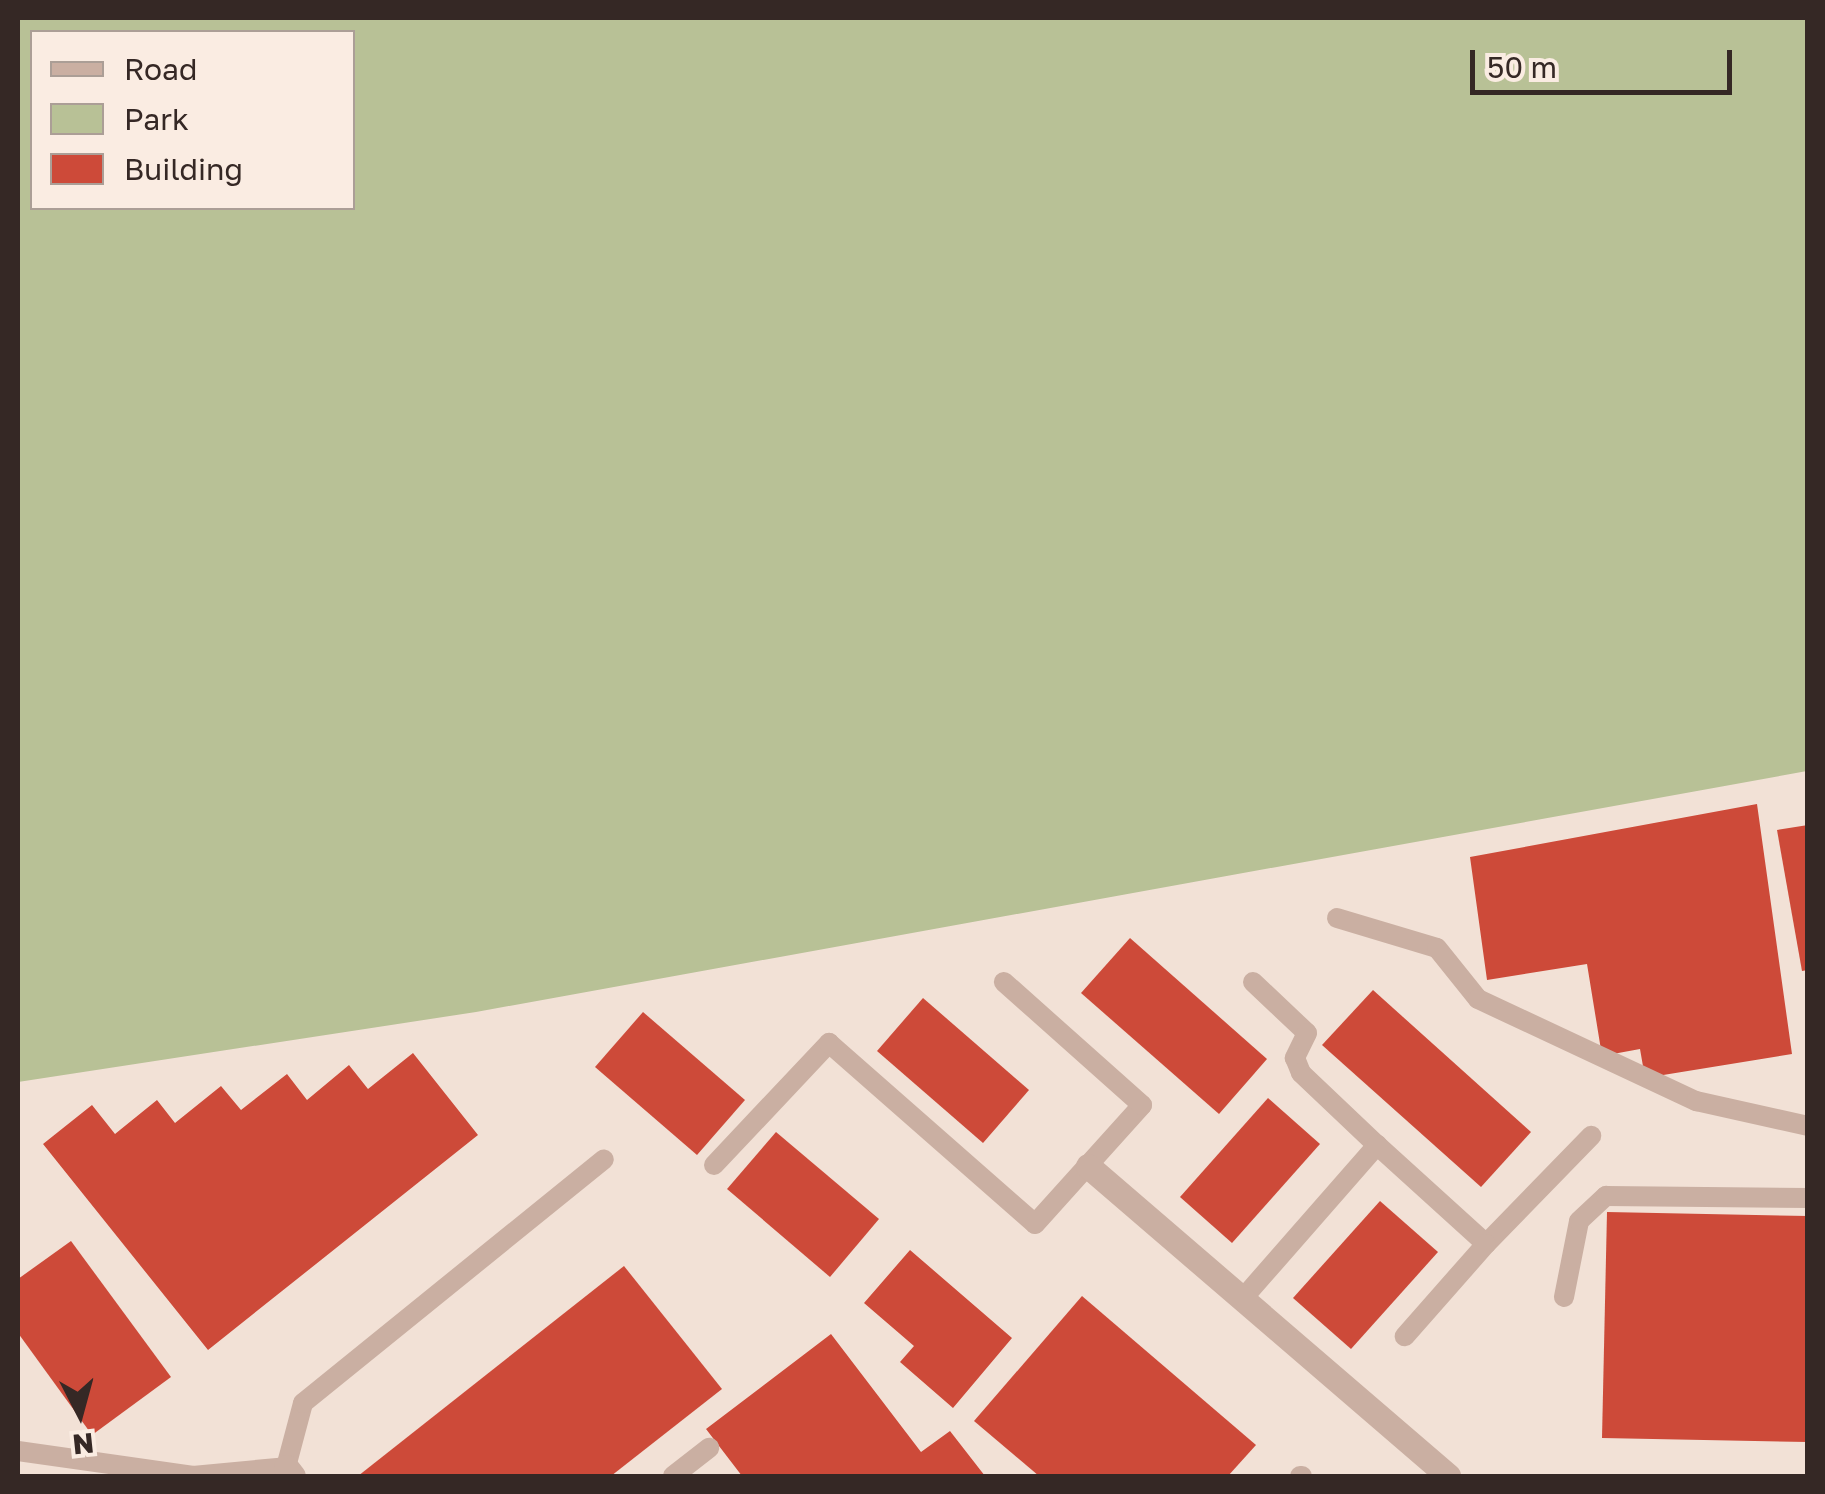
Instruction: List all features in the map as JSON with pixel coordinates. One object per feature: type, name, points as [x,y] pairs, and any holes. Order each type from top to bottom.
[{"type":"street","points":[[1088,1166],[1245,1296],[1447,1476]]},
{"type":"lane","points":[[1337,918],[1437,948],[1478,999],[1696,1102],[1808,1126]]},
{"type":"lane","points":[[714,1166],[829,1043],[1034,1224],[1142,1105],[1004,982]]},
{"type":"lane","points":[[1253,982],[1307,1033],[1295,1058],[1301,1073],[1486,1244]]},
{"type":"lane","points":[[1405,1336],[1486,1244],[1591,1136]]},
{"type":"lane","points":[[1245,1296],[1376,1146]]},
{"type":"lane","points":[[18,1451],[193,1476],[290,1472],[303,1403],[604,1159]]},
{"type":"lane","points":[[1564,1297],[1579,1221],[1606,1196],[1808,1198]]},
{"type":"lane","points":[[672,1476],[708,1448]]},
{"type":"green space","points":[[18,18],[1807,18],[1807,771],[476,1012],[18,1082]]},
{"type":"building","points":[[1757,804],[1792,1054],[1657,1076],[1644,1072],[1640,1049],[1602,1056],[1587,964],[1487,980],[1470,857]]},
{"type":"building","points":[[1808,825],[1808,970],[1802,971],[1777,830]]},
{"type":"building","points":[[1130,938],[1267,1059],[1219,1114],[1081,993]]},
{"type":"building","points":[[1373,990],[1531,1132],[1481,1187],[1322,1045]]},
{"type":"building","points":[[923,998],[1029,1090],[983,1143],[877,1051]]},
{"type":"building","points":[[643,1012],[745,1100],[697,1155],[595,1067]]},
{"type":"building","points":[[413,1053],[478,1135],[208,1350],[43,1144],[92,1105],[115,1134],[157,1100],[175,1123],[221,1086],[241,1110],[287,1074],[307,1100],[349,1065],[368,1089]]},
{"type":"building","points":[[1268,1098],[1320,1144],[1232,1243],[1180,1197]]},
{"type":"building","points":[[776,1132],[879,1219],[830,1277],[727,1189]]},
{"type":"building","points":[[1380,1201],[1438,1252],[1351,1349],[1293,1298]]},
{"type":"building","points":[[1607,1212],[1808,1216],[1808,1442],[1602,1438]]},
{"type":"building","points":[[71,1241],[171,1377],[92,1435],[18,1333],[18,1279]]},
{"type":"building","points":[[910,1250],[1012,1338],[953,1408],[900,1362],[914,1346],[864,1303]]},
{"type":"building","points":[[624,1266],[722,1389],[611,1476],[358,1476]]},
{"type":"building","points":[[1082,1296],[1256,1445],[1228,1476],[1039,1476],[974,1421]]},
{"type":"building","points":[[831,1334],[921,1452],[950,1431],[985,1476],[742,1476],[706,1429]]}]
